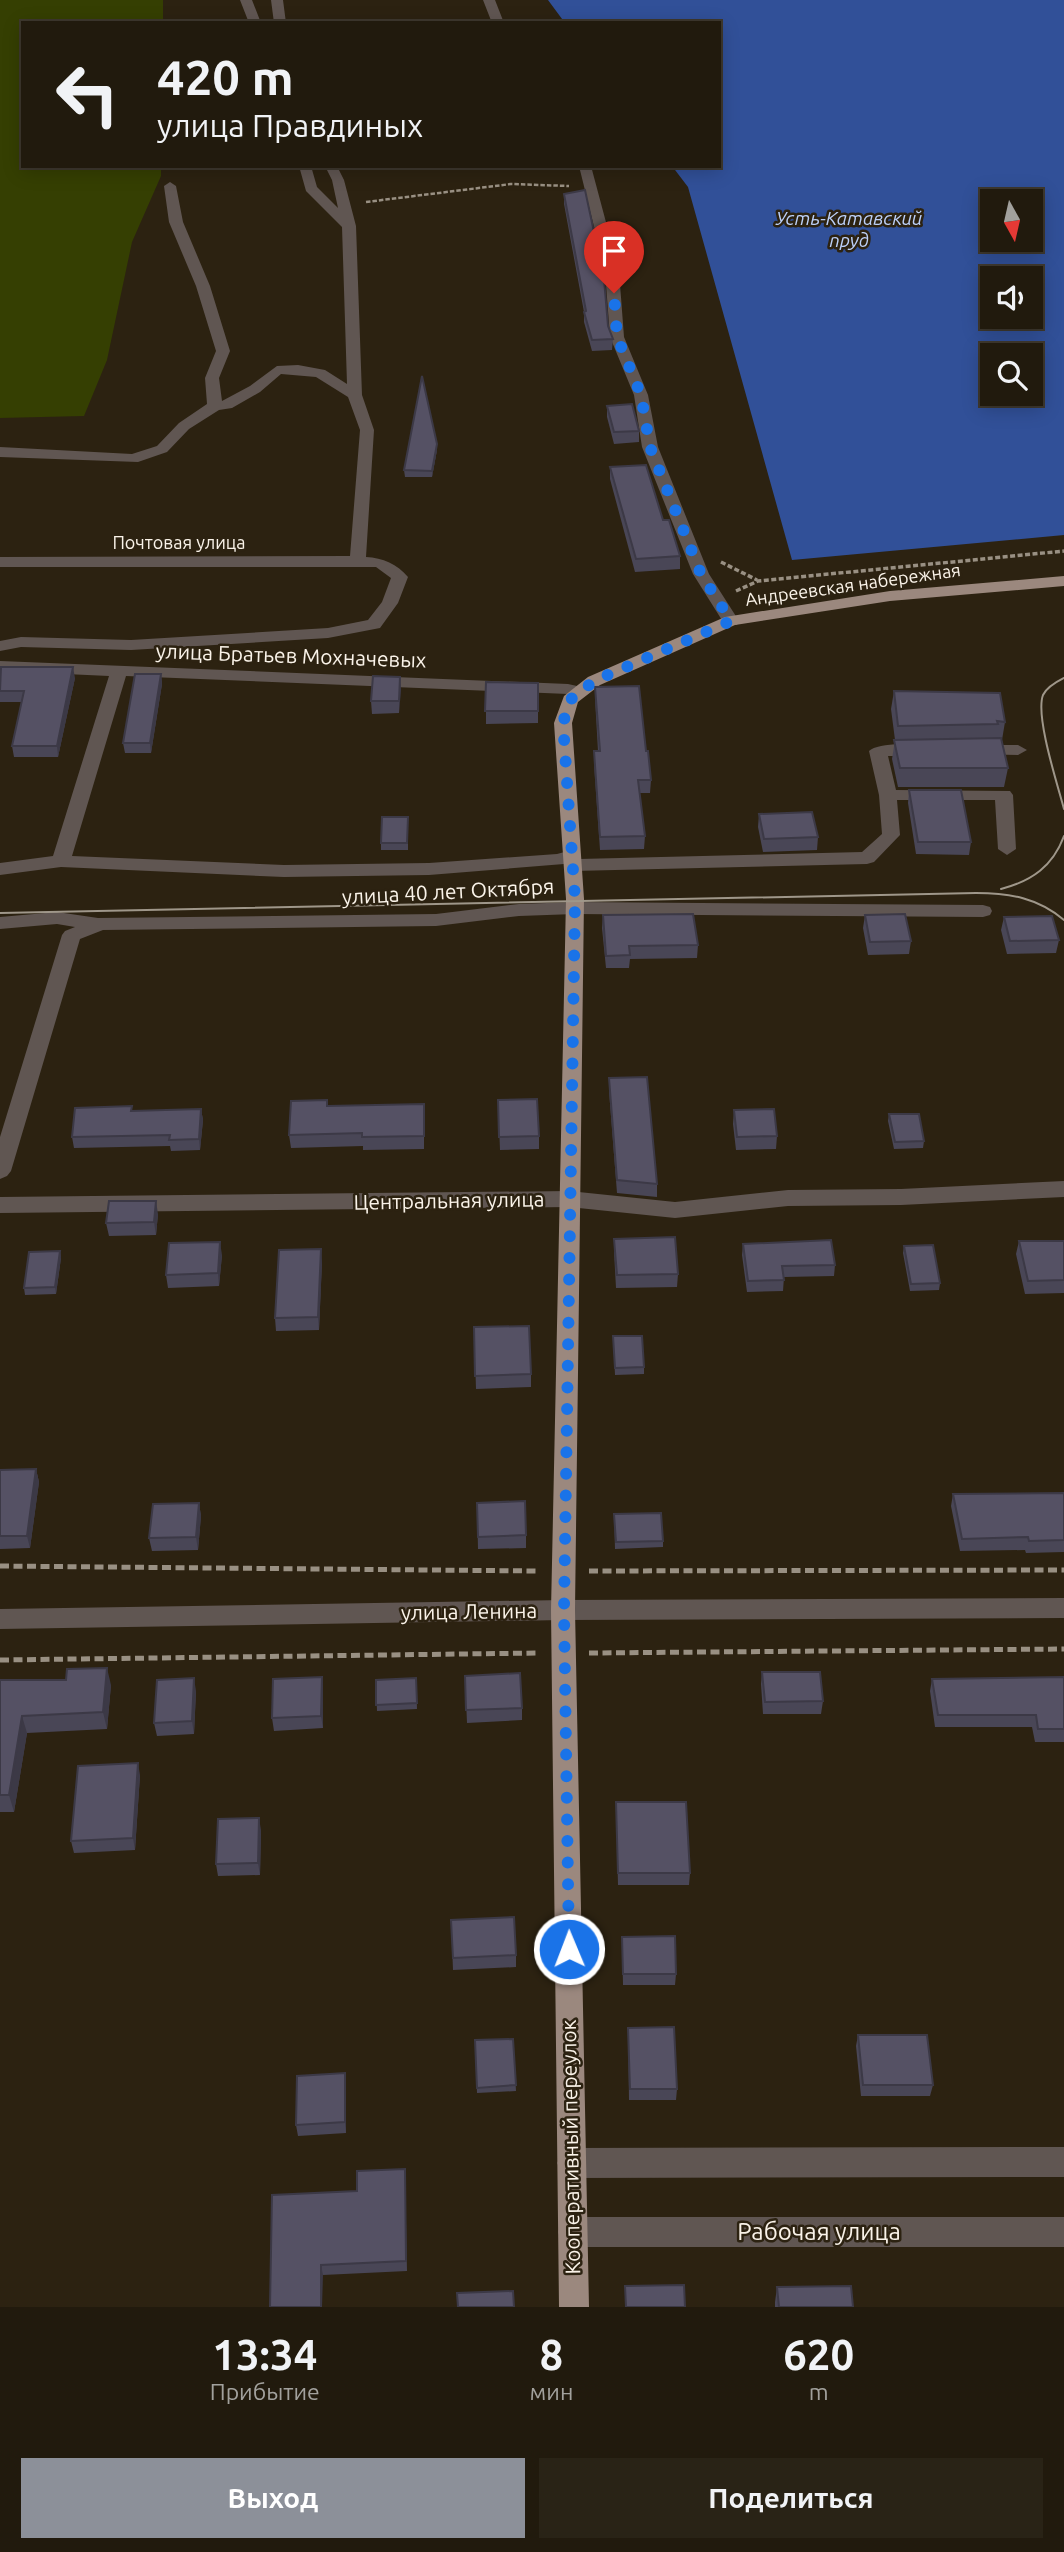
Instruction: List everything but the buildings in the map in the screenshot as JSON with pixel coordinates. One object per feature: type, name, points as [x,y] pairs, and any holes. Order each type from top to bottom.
[{"type":"main road","name":"Андреевская набережная","points":[[731,621],[890,596],[1064,581]]},
{"type":"main road","name":"Кооперативный переулок","points":[[573,2307],[564,1571],[575,908],[563,723],[570,700],[594,681],[731,621]]},
{"type":"street","points":[[246,0],[254,21]]},
{"type":"street","points":[[277,0],[280,21]]},
{"type":"street","points":[[489,0],[497,21]]},
{"type":"street","points":[[306,168],[311,188],[349,226]]},
{"type":"street","points":[[332,168],[338,180],[349,226],[355,395],[367,430],[358,561]]},
{"type":"street","points":[[584,168],[612,271],[617,337],[641,395],[650,447],[701,574],[731,621]]},
{"type":"street","points":[[170,186],[176,222],[203,286],[223,351],[212,378],[215,406]]},
{"type":"street","points":[[0,452],[133,459],[162,449],[184,426],[215,406],[227,405],[255,389],[277,370],[298,369],[320,373],[355,395]]},
{"type":"street","name":"Почтовая улица","points":[[0,562],[358,561],[380,563],[400,577],[390,603],[374,624],[315,634],[131,645],[21,642],[0,646]]},
{"type":"street","name":"улица Братьев Мохначевых","points":[[0,666],[568,689],[580,692]]},
{"type":"street","points":[[61,861],[119,672]]},
{"type":"street","points":[[1007,849],[1004,795],[888,795],[878,751],[1018,750]]},
{"type":"street","name":"улица 40 лет Октября","points":[[0,869],[61,861],[284,871],[429,869],[558,860],[867,858],[891,835],[888,795]]},
{"type":"street","name":"улица 40 лет Октября","points":[[0,923],[57,918],[98,925],[436,920],[519,910],[575,908],[983,911]]},
{"type":"street","points":[[0,1171],[72,935],[98,925]]},
{"type":"street","name":"Центральная улица","points":[[0,1205],[569,1199],[675,1210],[788,1198],[901,1197],[1064,1189]]},
{"type":"street","name":"улица Ленина","points":[[0,1619],[564,1610],[1064,1608]]},
{"type":"street","points":[[572,2164],[1064,2162]]},
{"type":"street","name":"Рабочая улица","points":[[573,2232],[1064,2232]]},
{"type":"path","points":[[345,206],[511,184],[569,186],[590,194]]},
{"type":"path","points":[[720,561],[758,581]]},
{"type":"path","points":[[0,1566],[564,1571],[1064,1570]]},
{"type":"path","points":[[0,1660],[1064,1649]]},
{"type":"green space","points":[[0,0],[163,0],[163,21],[21,21],[21,168],[161,168],[161,176],[132,242],[107,360],[84,416],[0,418]]},
{"type":"water","name":"Усть-Катавский пруд","points":[[548,0],[1064,0],[1064,535],[792,560],[688,187],[674,168],[721,168],[721,21],[564,21]]},
{"type":"tram line","points":[[1064,678],[1047,690],[1041,705],[1048,751],[1064,809]]},
{"type":"tram line","points":[[1001,889],[1022,882],[1040,871],[1054,856],[1064,836]]},
{"type":"tram line","points":[[0,913],[976,893],[1023,898],[1044,906],[1064,920]]},
{"type":"route","points":[[569,1949],[564,1610],[575,899],[563,723],[570,700],[594,681],[731,621],[701,574],[650,447],[641,395],[617,337],[614,293]]}]
